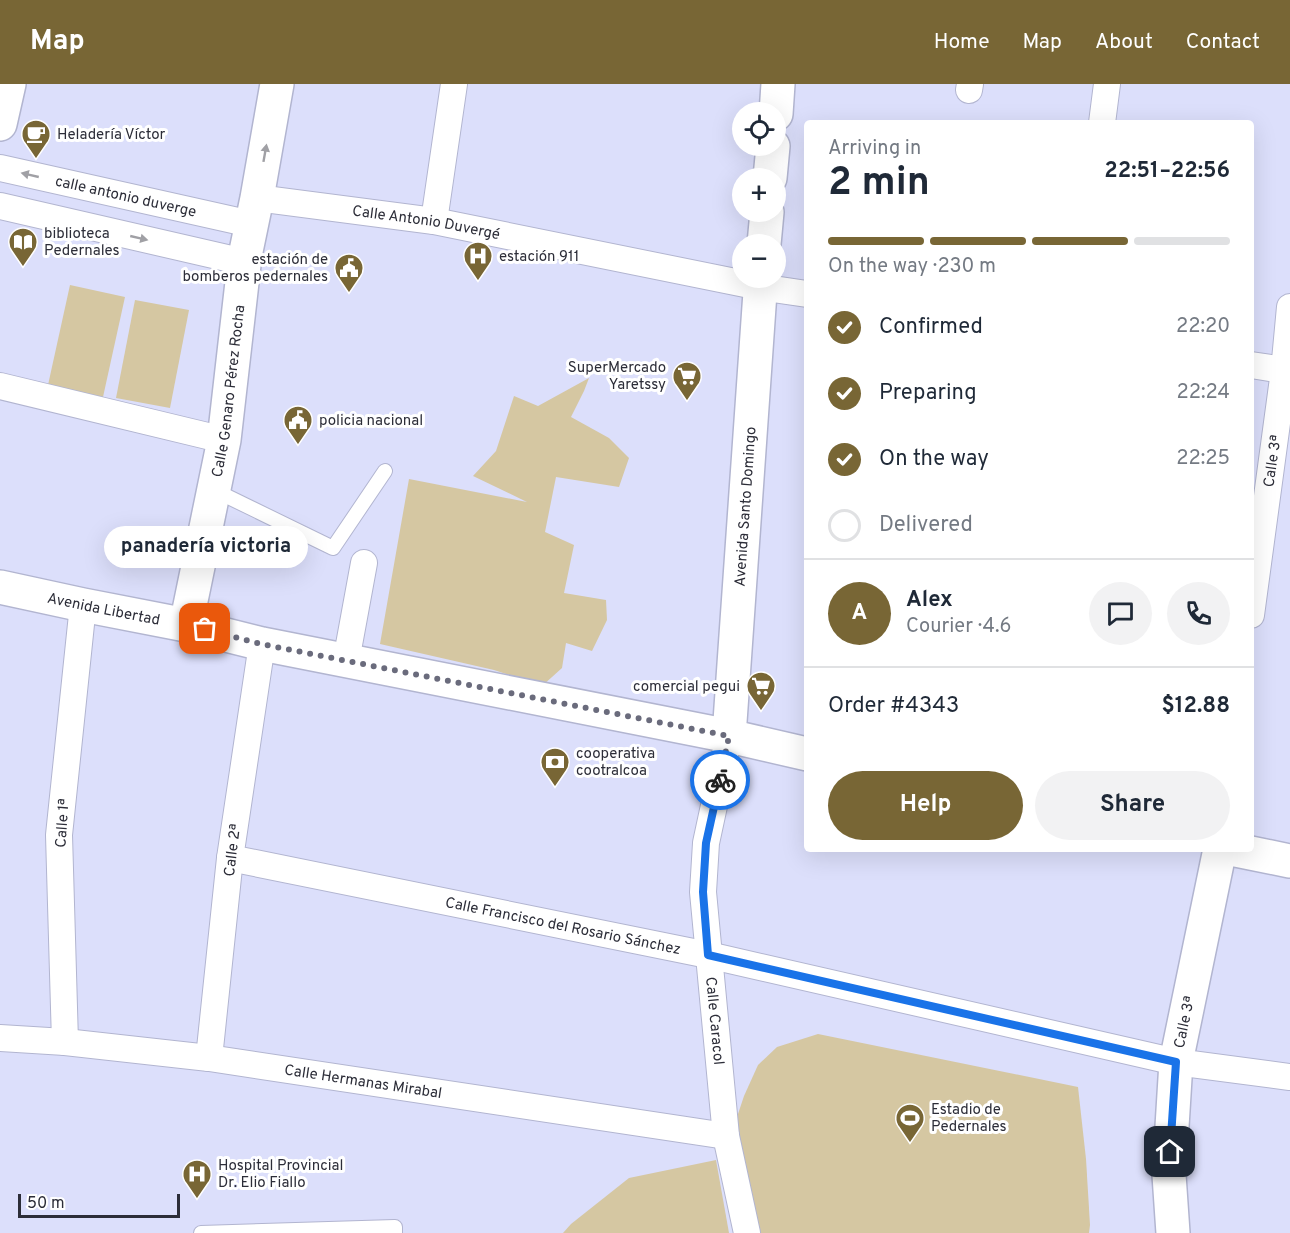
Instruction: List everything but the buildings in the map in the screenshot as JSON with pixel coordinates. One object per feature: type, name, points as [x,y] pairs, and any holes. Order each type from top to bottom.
[{"type":"main road","points":[[0,124],[9,84]]},
{"type":"main road","name":"Calle Genaro Pérez Rocha","points":[[186,624],[224,440],[244,262],[277,84]]},
{"type":"main road","points":[[777,102],[778,84]]},
{"type":"main road","name":"Avenida Santo Domingo","points":[[729,736],[761,288]]},
{"type":"main road","name":"Avenida Libertad","points":[[0,587],[186,624],[261,644],[729,736],[804,753]]},
{"type":"main road","name":"Calle 3ª","points":[[1173,1233],[1169,1175],[1176,1062],[1219,852]]},
{"type":"main road","points":[[1246,852],[1290,861]]},
{"type":"street","points":[[434,221],[454,84]]},
{"type":"street","points":[[1102,120],[1107,84]]},
{"type":"street","name":"calle antonio duverge","points":[[0,168],[254,211]]},
{"type":"street","points":[[0,206],[244,262]]},
{"type":"street","name":"Calle Antonio Duvergé","points":[[254,211],[434,221],[732,277]]},
{"type":"street","name":"Calle Antonio Duvergé","points":[[784,288],[804,293]]},
{"type":"street","name":"Calle 3ª","points":[[1254,595],[1287,371],[1290,307]]},
{"type":"street","points":[[1254,366],[1287,371]]},
{"type":"street","points":[[0,386],[224,440]]},
{"type":"street","points":[[346,661],[364,563]]},
{"type":"street","name":"Calle 1ª","points":[[65,1042],[59,835],[83,605]]},
{"type":"street","name":"Calle 2ª","points":[[209,1058],[230,858],[261,644]]},
{"type":"street","name":"Calle Caracol","points":[[729,736],[706,843],[703,892],[726,1136],[747,1233]]},
{"type":"street","name":"Calle Francisco del Rosario Sánchez","points":[[230,858],[708,955],[1176,1062],[1290,1077]]},
{"type":"street","name":"Calle Hermanas Mirabal","points":[[0,1038],[65,1042],[209,1058],[726,1136]]},
{"type":"lane","points":[[214,490],[333,548],[385,471]]},
{"type":"lane","points":[[201,1233],[395,1227],[395,1233]]},
{"type":"shaded area","points":[[70,285],[125,297],[103,397],[48,385]]},
{"type":"shaded area","points":[[135,300],[189,310],[170,408],[116,398]]},
{"type":"shaded area","points":[[589,378],[571,417],[609,438],[629,458],[619,487],[556,477],[545,532],[574,545],[564,593],[606,600],[607,620],[592,651],[566,643],[562,668],[542,686],[494,670],[380,644],[409,479],[527,502],[473,476],[496,451],[514,396],[538,406]]},
{"type":"shaded area","name":"Estadio de Pedernales","points":[[818,1034],[1078,1087],[1086,1159],[1089,1233],[753,1233],[733,1129],[758,1065],[777,1047]]},
{"type":"shaded area","points":[[716,1160],[729,1233],[563,1233],[629,1178]]},
{"type":"way so far","points":[[205,629],[261,644],[729,736],[720,780]]},
{"type":"place","name":"Heladería Víctor","points":[[36,160]]},
{"type":"place","name":"biblioteca Pedernales","points":[[23,268]]},
{"type":"place","name":"estación 911","points":[[478,282]]},
{"type":"place","name":"estación de bomberos pedernales","points":[[349,294]]},
{"type":"place","name":"SuperMercado Yaretssy","points":[[687,402]]},
{"type":"place","name":"policia nacional","points":[[298,446]]},
{"type":"place","name":"panadería victoria","points":[[205,629]]},
{"type":"place","name":"comercial pegui","points":[[761,712]]},
{"type":"place","name":"cooperativa cootralcoa","points":[[555,788]]},
{"type":"place","name":"Estadio de Pedernales","points":[[910,1144]]},
{"type":"place","name":"Hospital Provincial Dr. Elio Fiallo","points":[[197,1200]]},
{"type":"route","points":[[720,780],[706,843],[703,892],[708,955],[1176,1062],[1170,1152]]}]
